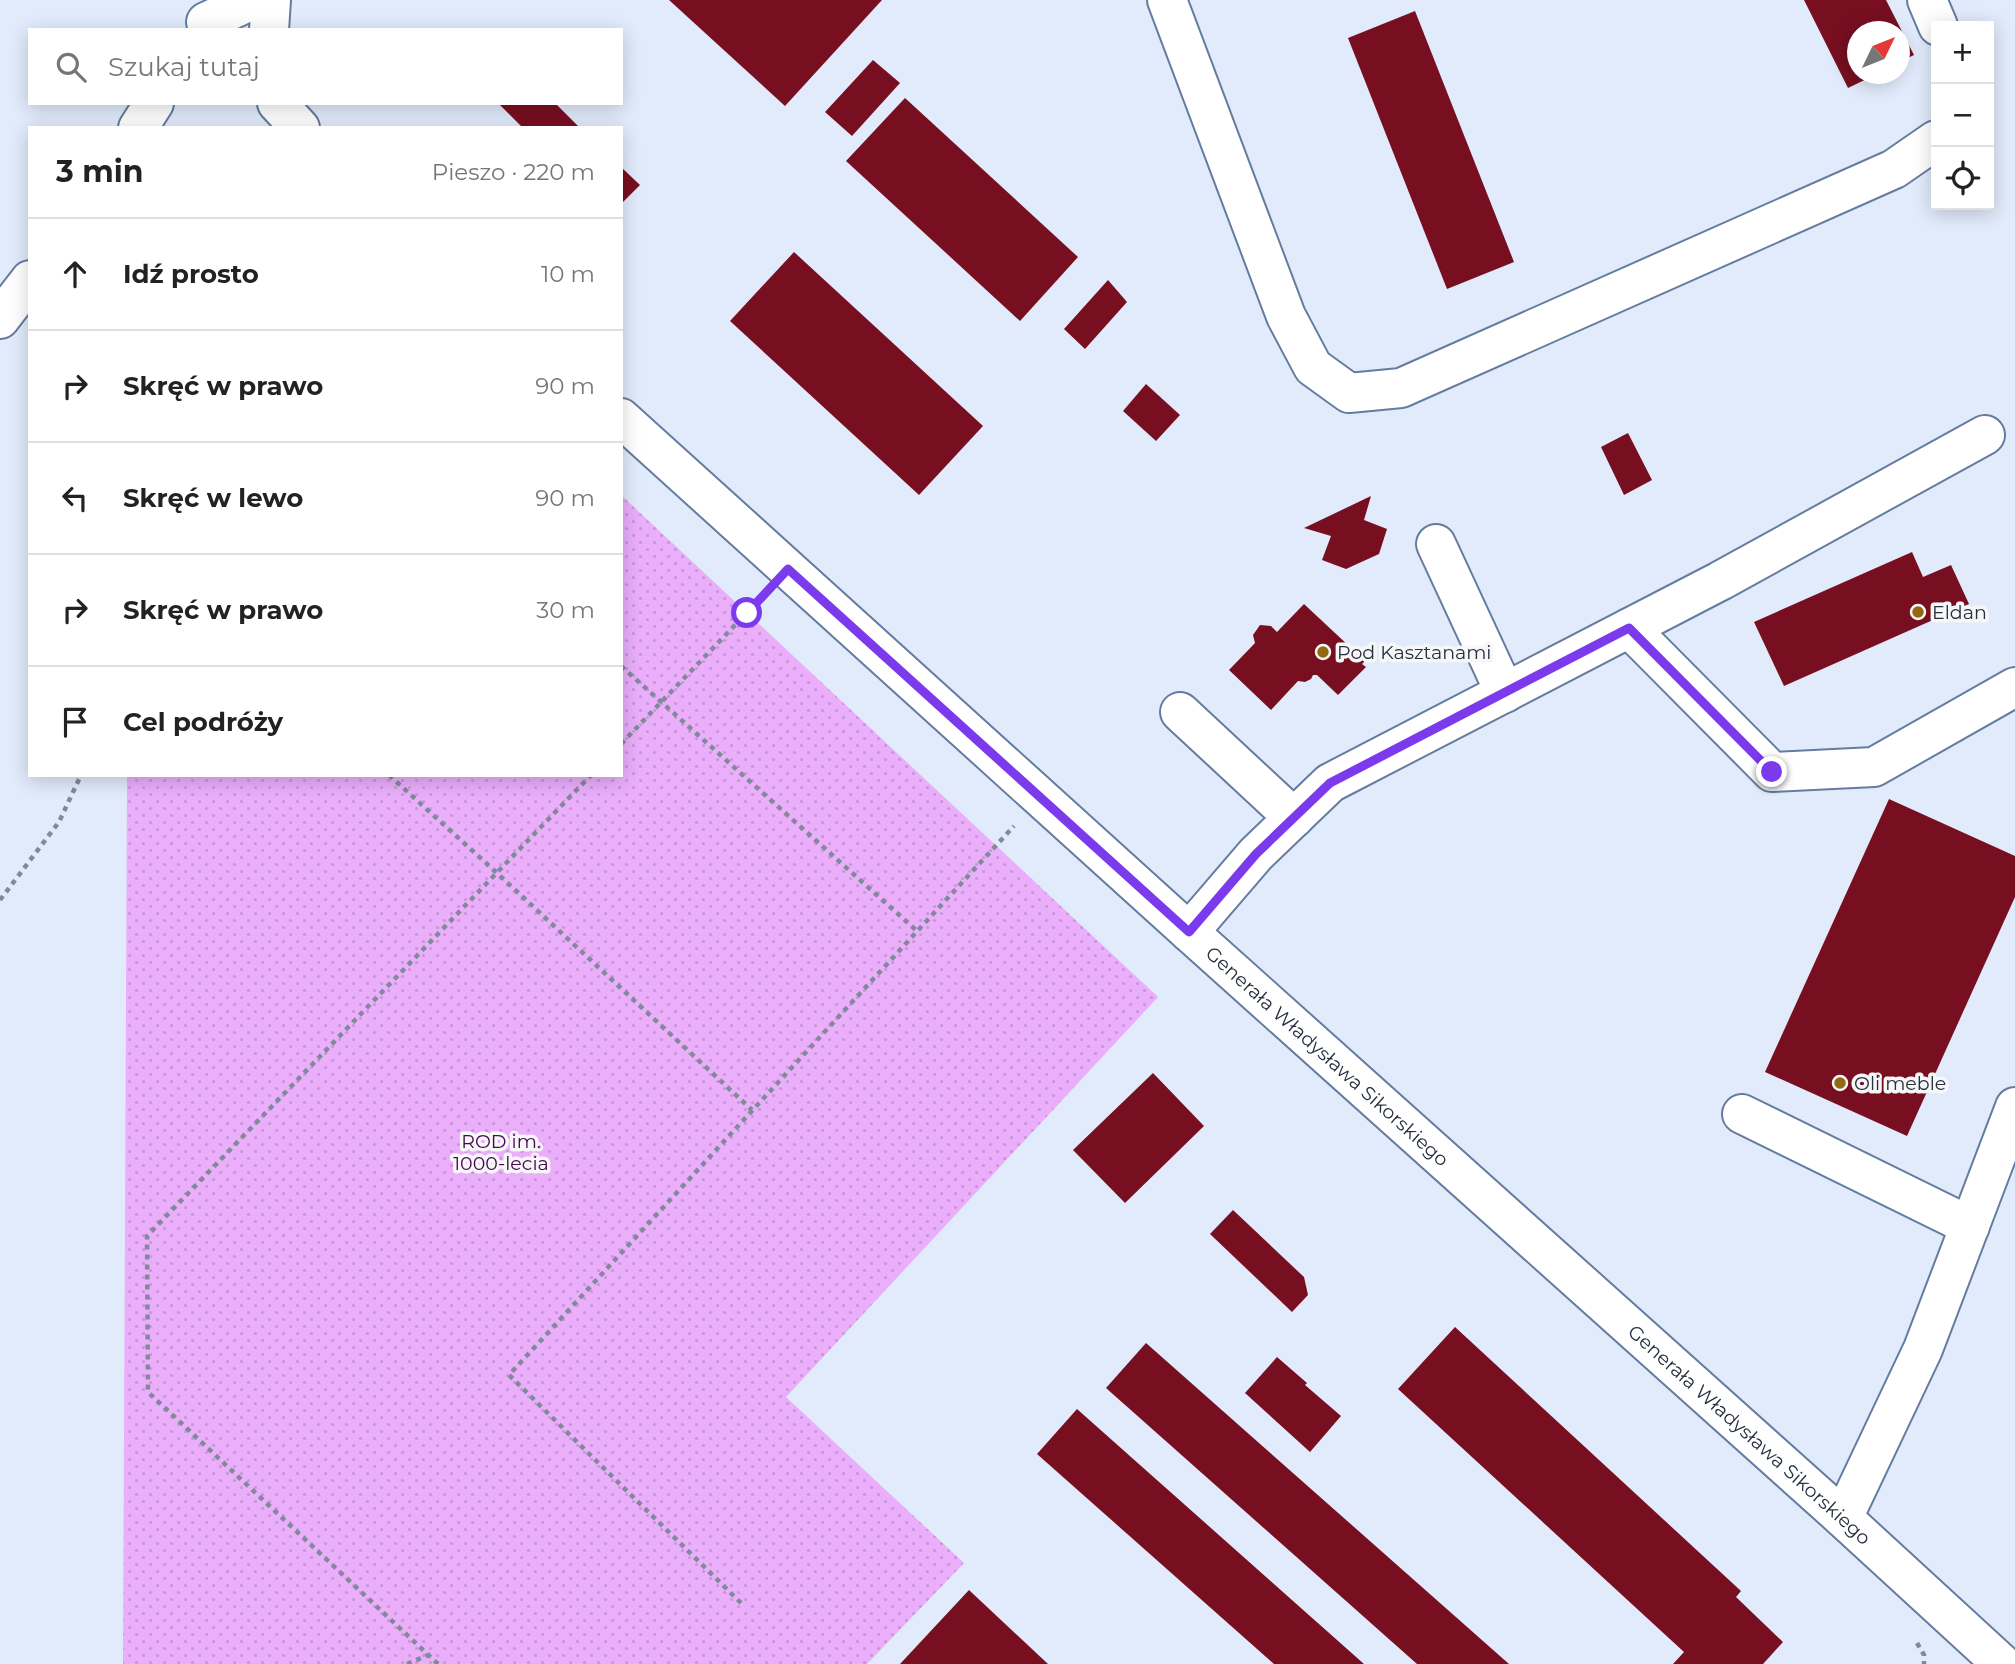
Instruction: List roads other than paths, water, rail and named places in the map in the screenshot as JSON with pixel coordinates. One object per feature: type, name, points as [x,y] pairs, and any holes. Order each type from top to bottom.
[{"type":"street","points":[[204,16],[252,0]]},
{"type":"street","points":[[269,28],[271,0]]},
{"type":"street","points":[[1167,0],[1286,316],[1313,367],[1349,393],[1401,388],[1894,169],[1931,143]]},
{"type":"street","points":[[1927,0],[1936,21]]},
{"type":"street","points":[[139,126],[153,105]]},
{"type":"street","points":[[279,105],[298,126]]},
{"type":"street","points":[[0,319],[28,283]]},
{"type":"street","name":"Generała Władysława Sikorskiego","points":[[623,420],[2002,1664]]},
{"type":"street","points":[[1189,932],[1256,854],[1330,783],[1720,581],[1985,435]]},
{"type":"street","points":[[1436,544],[1505,693]]},
{"type":"street","points":[[1629,628],[1772,772],[1874,767],[2015,687]]},
{"type":"street","points":[[1180,712],[1294,818]]},
{"type":"street","points":[[1843,1518],[1923,1349],[2015,1107]]},
{"type":"street","points":[[1742,1114],[1970,1226]]},
{"type":"place","name":"Eldan","points":[[1918,612]]},
{"type":"place","name":"Pod Kasztanami","points":[[1323,652]]},
{"type":"place","name":"Oli meble","points":[[1840,1083]]},
{"type":"park label","name":"ROD im. 1000-lecia","points":[[501,1152]]}]
